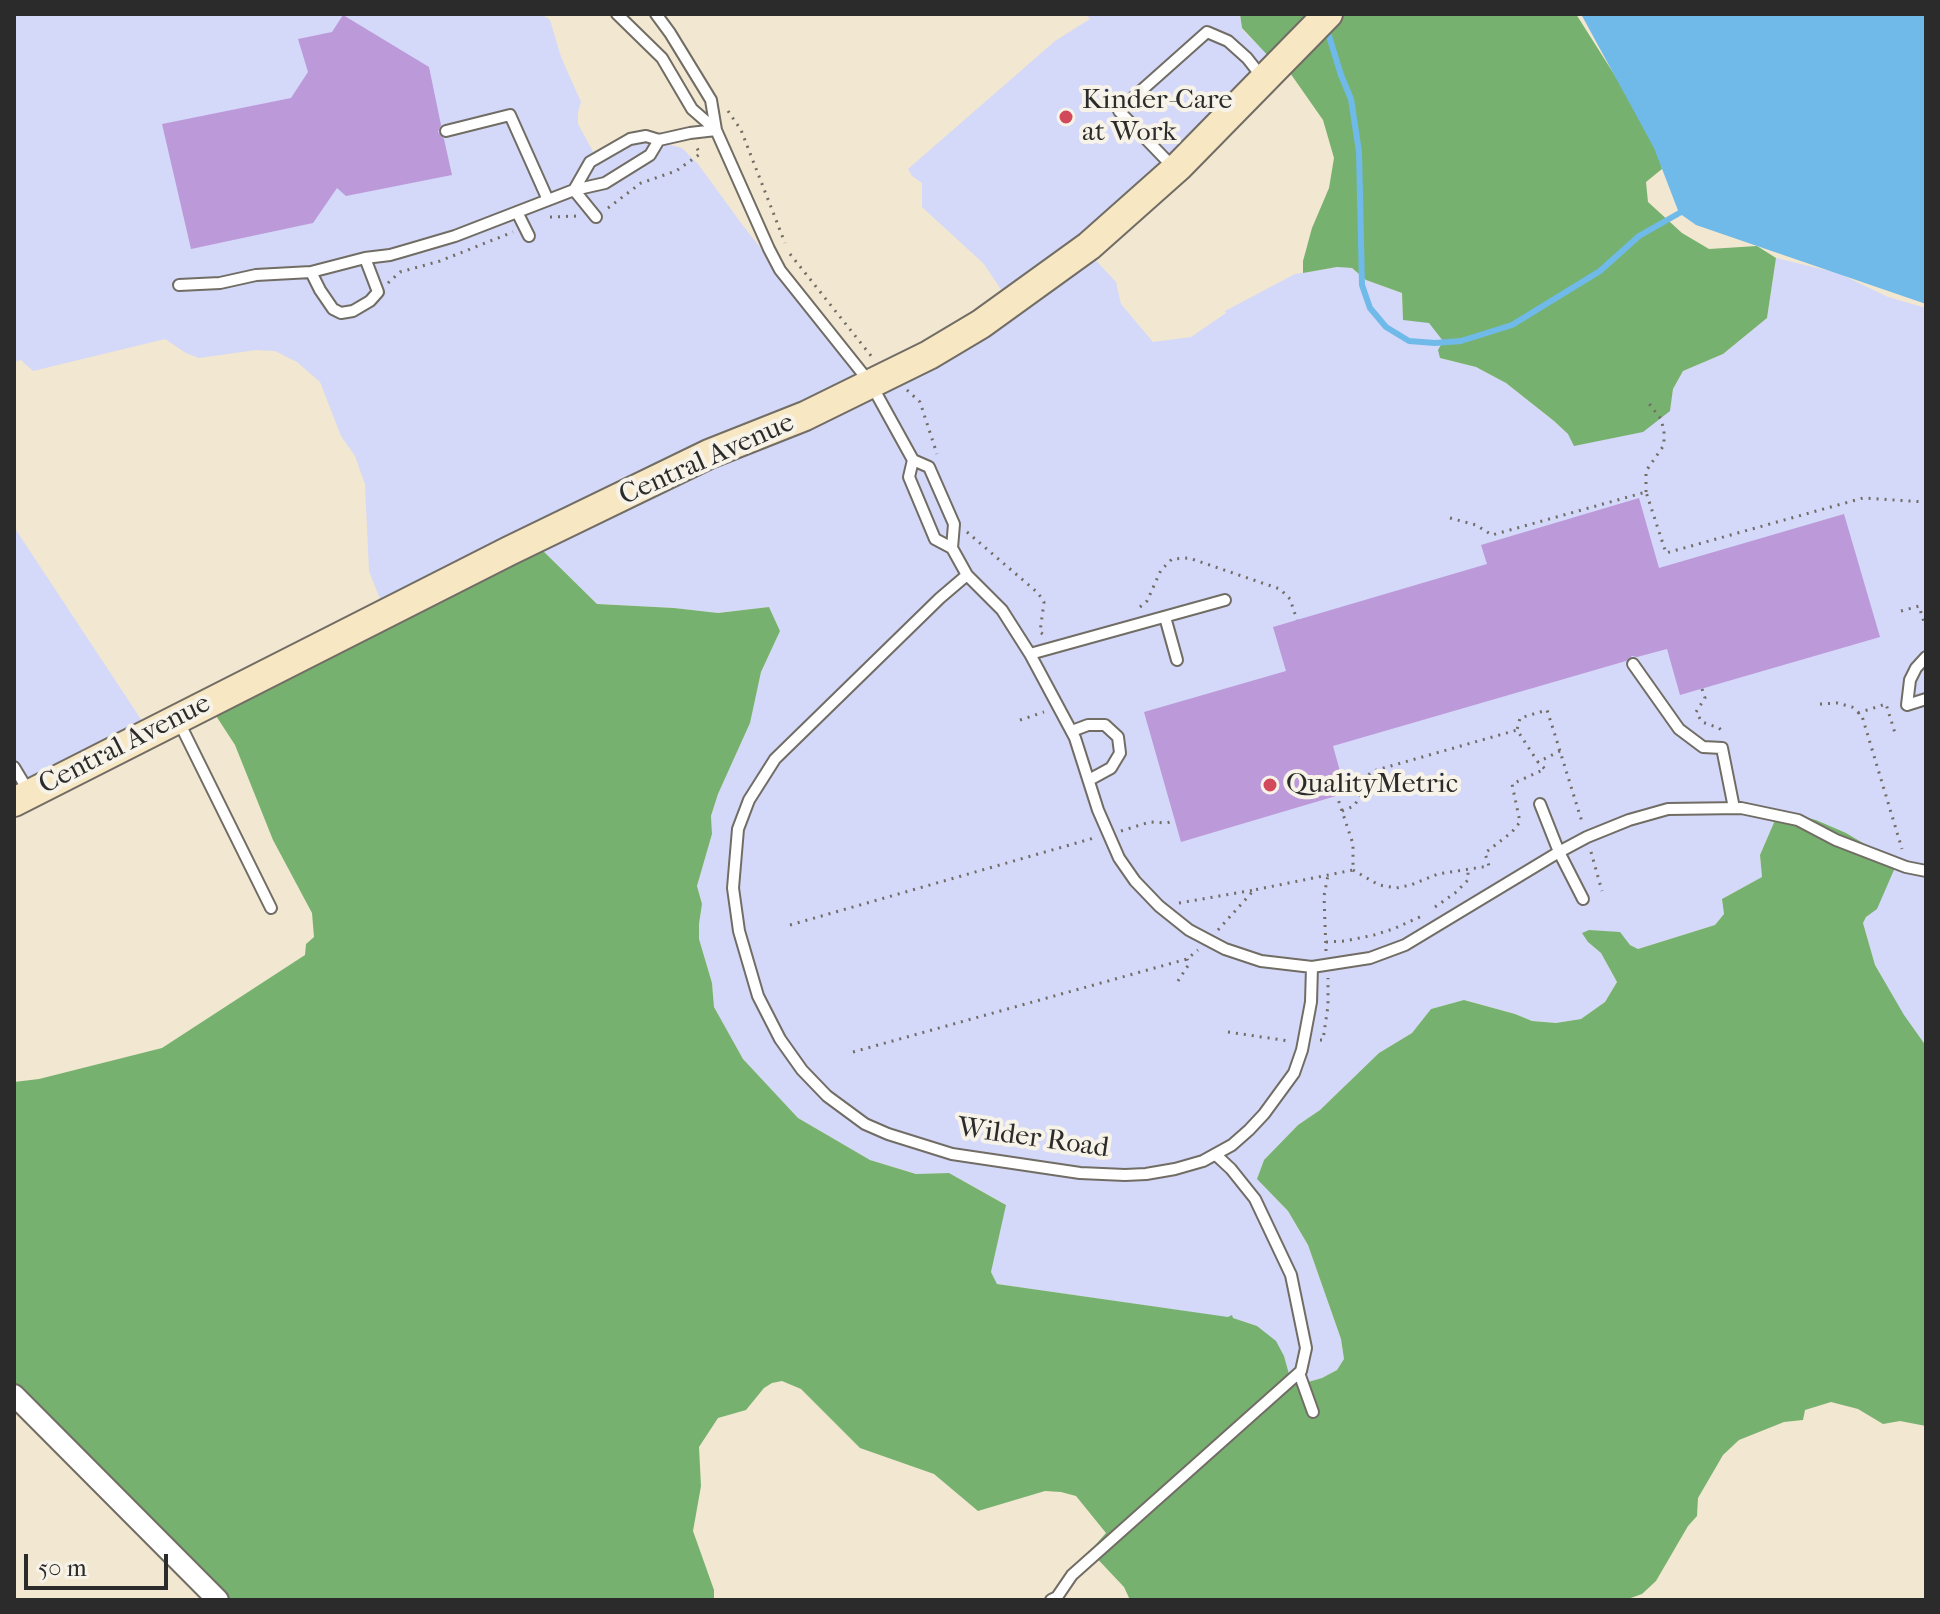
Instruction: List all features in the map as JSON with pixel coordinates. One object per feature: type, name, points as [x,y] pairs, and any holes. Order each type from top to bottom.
[{"type":"main road","name":"Central Avenue","points":[[22,798],[483,564],[709,454],[805,416],[929,355],[981,324],[1089,246],[1175,169],[1328,14]]},
{"type":"street","points":[[14,1395],[218,1600]]},
{"type":"lane","points":[[617,14],[662,58],[692,109],[716,130]]},
{"type":"lane","points":[[656,14],[711,100],[716,130],[780,270],[871,384],[913,460],[929,467],[954,524],[952,548]]},
{"type":"lane","points":[[1134,97],[1207,32],[1228,41],[1264,79]]},
{"type":"lane","points":[[662,58],[679,48]]},
{"type":"lane","points":[[1119,111],[1175,169]]},
{"type":"lane","points":[[446,131],[510,115],[548,200]]},
{"type":"lane","points":[[574,190],[590,162],[630,139],[646,136],[659,140],[716,130]]},
{"type":"lane","points":[[179,285],[220,283],[256,275],[311,272],[390,255],[455,236],[574,190],[605,183],[650,155],[659,140]]},
{"type":"lane","points":[[574,190],[595,216]]},
{"type":"lane","points":[[517,212],[527,232]]},
{"type":"lane","points":[[311,272],[333,309],[341,313],[353,311],[378,292],[365,258]]},
{"type":"lane","points":[[913,460],[909,477],[935,539],[952,548],[967,575],[1002,610],[1030,654],[1072,731],[1119,858],[1151,898],[1189,930],[1225,949],[1261,961],[1312,967],[1370,958],[1405,945],[1587,837],[1668,809],[1734,808],[1798,820],[1836,840],[1906,867],[1926,871]]},
{"type":"lane","name":"Wilder Road","points":[[967,575],[775,759],[749,800],[738,829],[733,888],[739,931],[758,996],[780,1039],[802,1070],[833,1101],[865,1124],[952,1154],[1080,1173],[1125,1175],[1175,1169],[1216,1155],[1232,1145],[1264,1114],[1294,1073],[1310,1012],[1312,967]]},
{"type":"lane","points":[[1030,654],[1225,600]]},
{"type":"lane","points":[[1165,617],[1177,660]]},
{"type":"lane","points":[[1926,657],[1910,680],[1907,705],[1926,699]]},
{"type":"lane","points":[[1633,664],[1679,729],[1703,747],[1722,748],[1734,808]]},
{"type":"lane","points":[[177,719],[271,908]]},
{"type":"lane","points":[[1072,731],[1088,725],[1105,725],[1118,737],[1120,753],[1111,768],[1089,780]]},
{"type":"lane","points":[[14,767],[22,798]]},
{"type":"lane","points":[[1540,804],[1559,852],[1583,899]]},
{"type":"lane","points":[[1051,1600],[1057,1597],[1072,1575],[1301,1371],[1306,1348],[1291,1275],[1255,1199],[1216,1155]]},
{"type":"lane","points":[[1299,1373],[1313,1412]]},
{"type":"path","points":[[724,104],[741,130],[787,250],[871,356]]},
{"type":"path","points":[[384,287],[400,272],[527,232],[544,218],[595,216],[641,183],[676,171],[700,154],[690,133]]},
{"type":"path","points":[[1647,401],[1661,419],[1664,431],[1664,445],[1646,471],[1646,492],[1666,553],[1863,498],[1926,502]]},
{"type":"path","points":[[920,402],[938,457]]},
{"type":"path","points":[[1450,518],[1476,525],[1492,535],[1646,492]]},
{"type":"path","points":[[965,529],[1038,593],[1044,602],[1040,632],[1044,635]]},
{"type":"path","points":[[1133,609],[1147,601],[1161,570],[1172,559],[1189,558],[1280,589],[1290,599],[1297,620]]},
{"type":"path","points":[[1901,611],[1926,604]]},
{"type":"path","points":[[1919,606],[1926,621]]},
{"type":"path","points":[[1702,689],[1705,698],[1696,712],[1702,722],[1722,731],[1722,748]]},
{"type":"path","points":[[1820,704],[1837,703],[1852,707],[1862,716],[1902,851]]},
{"type":"path","points":[[1858,713],[1886,704],[1895,733]]},
{"type":"path","points":[[1171,895],[1180,904],[1353,870],[1379,885],[1396,888],[1438,874],[1489,866],[1485,853],[1520,822],[1512,784],[1545,769],[1517,730],[1520,718],[1547,710],[1602,891]]},
{"type":"path","points":[[1342,811],[1354,806],[1367,776],[1373,771],[1517,730]]},
{"type":"path","points":[[1538,762],[1560,751]]},
{"type":"path","points":[[1337,796],[1353,844],[1353,870]]},
{"type":"path","points":[[1119,821],[1127,838]]},
{"type":"path","points":[[790,925],[1150,822],[1175,821]]},
{"type":"path","points":[[1326,942],[1374,935],[1426,914],[1468,880],[1468,869]]},
{"type":"path","points":[[853,1052],[1187,959],[1254,890]]},
{"type":"path","points":[[1178,981],[1189,964],[1187,959]]},
{"type":"shaded area","points":[[14,14],[541,14],[550,20],[561,57],[581,102],[578,124],[595,155],[646,138],[682,148],[698,164],[866,383],[1010,303],[984,264],[922,207],[922,183],[908,169],[1055,41],[1090,19],[1086,14],[1240,14],[1242,29],[1272,60],[1087,251],[1116,282],[1121,304],[1153,342],[1191,337],[1225,311],[1295,274],[1337,267],[1352,268],[1366,280],[1402,293],[1403,320],[1429,322],[1443,341],[1440,358],[1476,367],[1506,383],[1568,434],[1670,411],[1673,389],[1683,371],[1723,354],[1767,318],[1776,258],[1838,273],[1888,297],[1926,308],[1926,1046],[1904,1016],[1875,965],[1863,923],[1897,863],[1846,833],[1816,820],[1779,811],[1760,855],[1762,877],[1722,899],[1724,914],[1715,925],[1638,949],[1630,945],[1588,942],[1601,953],[1617,982],[1605,1002],[1581,1019],[1556,1023],[1532,1021],[1465,1000],[1431,1009],[1412,1033],[1379,1053],[1320,1110],[1298,1125],[1264,1160],[1257,1179],[1288,1211],[1308,1245],[1341,1339],[1344,1359],[1337,1370],[1322,1378],[1297,1382],[1289,1374],[1284,1356],[1257,1326],[1233,1318],[997,1284],[991,1272],[1005,1204],[949,1173],[917,1174],[870,1160],[798,1118],[743,1059],[714,1007],[712,983],[699,939],[702,904],[697,886],[712,834],[711,817],[718,794],[750,723],[761,672],[780,631],[769,607],[718,613],[597,604],[535,543],[386,614],[369,571],[365,484],[355,456],[341,436],[320,382],[297,362],[275,351],[256,350],[199,358],[165,339],[33,371],[21,360],[14,362]]},
{"type":"shaded area","points":[[14,527],[150,733],[14,804]]},
{"type":"green space","points":[[1240,14],[1576,14],[1631,101],[1653,128],[1662,169],[1646,182],[1648,202],[1682,233],[1709,249],[1757,246],[1776,258],[1767,318],[1723,354],[1683,371],[1673,389],[1670,411],[1643,432],[1574,446],[1568,434],[1554,421],[1506,383],[1476,367],[1440,358],[1438,350],[1443,341],[1429,323],[1403,320],[1402,293],[1366,280],[1352,268],[1337,267],[1303,273],[1303,261],[1312,228],[1329,188],[1334,158],[1323,120],[1288,70],[1272,60],[1242,28]]},
{"type":"green space","points":[[535,543],[597,604],[718,613],[769,607],[780,631],[761,672],[750,723],[718,794],[711,816],[712,834],[697,886],[702,904],[699,939],[712,983],[714,1007],[743,1059],[798,1118],[870,1160],[916,1174],[949,1173],[1006,1205],[991,1272],[997,1284],[1228,1317],[1232,1315],[1257,1326],[1276,1341],[1289,1374],[1297,1382],[1322,1378],[1337,1370],[1344,1359],[1341,1339],[1308,1245],[1288,1211],[1257,1179],[1264,1160],[1298,1125],[1320,1110],[1379,1053],[1412,1033],[1431,1009],[1464,1000],[1532,1021],[1556,1023],[1581,1019],[1605,1002],[1617,982],[1601,953],[1582,933],[1589,930],[1620,932],[1630,945],[1638,949],[1715,925],[1724,914],[1722,899],[1762,877],[1760,855],[1779,811],[1816,820],[1846,833],[1897,863],[1877,909],[1863,923],[1875,965],[1926,1046],[1926,1426],[1900,1421],[1883,1424],[1858,1409],[1831,1402],[1805,1410],[1803,1420],[1784,1422],[1739,1440],[1723,1455],[1698,1498],[1697,1516],[1656,1581],[1642,1594],[1625,1600],[1130,1600],[1124,1587],[1090,1551],[1106,1533],[1076,1496],[1045,1491],[978,1511],[934,1474],[860,1448],[801,1389],[782,1381],[764,1388],[746,1410],[718,1418],[699,1447],[701,1486],[693,1531],[714,1590],[714,1600],[216,1600],[14,1398],[14,1082],[39,1079],[162,1048],[305,955],[306,944],[314,937],[312,913],[273,840],[235,745],[209,705]]},
{"type":"water","points":[[1581,14],[1926,14],[1926,304],[1696,225],[1679,213],[1654,148]]},
{"type":"building","points":[[343,15],[429,67],[441,125],[438,132],[444,139],[452,175],[346,196],[337,188],[313,223],[191,249],[162,124],[291,98],[308,72],[298,39],[332,32]]},
{"type":"building","points":[[1639,498],[1659,568],[1844,514],[1880,637],[1680,695],[1667,649],[1632,656],[1626,661],[1333,746],[1346,793],[1181,842],[1144,712],[1286,671],[1273,627],[1487,564],[1481,545]]},
{"type":"waterway","points":[[1329,36],[1351,99],[1359,152],[1362,285],[1370,308],[1386,327],[1409,341],[1461,341],[1512,325],[1600,271],[1639,236],[1683,211]]},
{"type":"place","name":"Kinder-Care at Work","points":[[1066,117]]},
{"type":"place","name":"QualityMetric","points":[[1270,785]]}]
